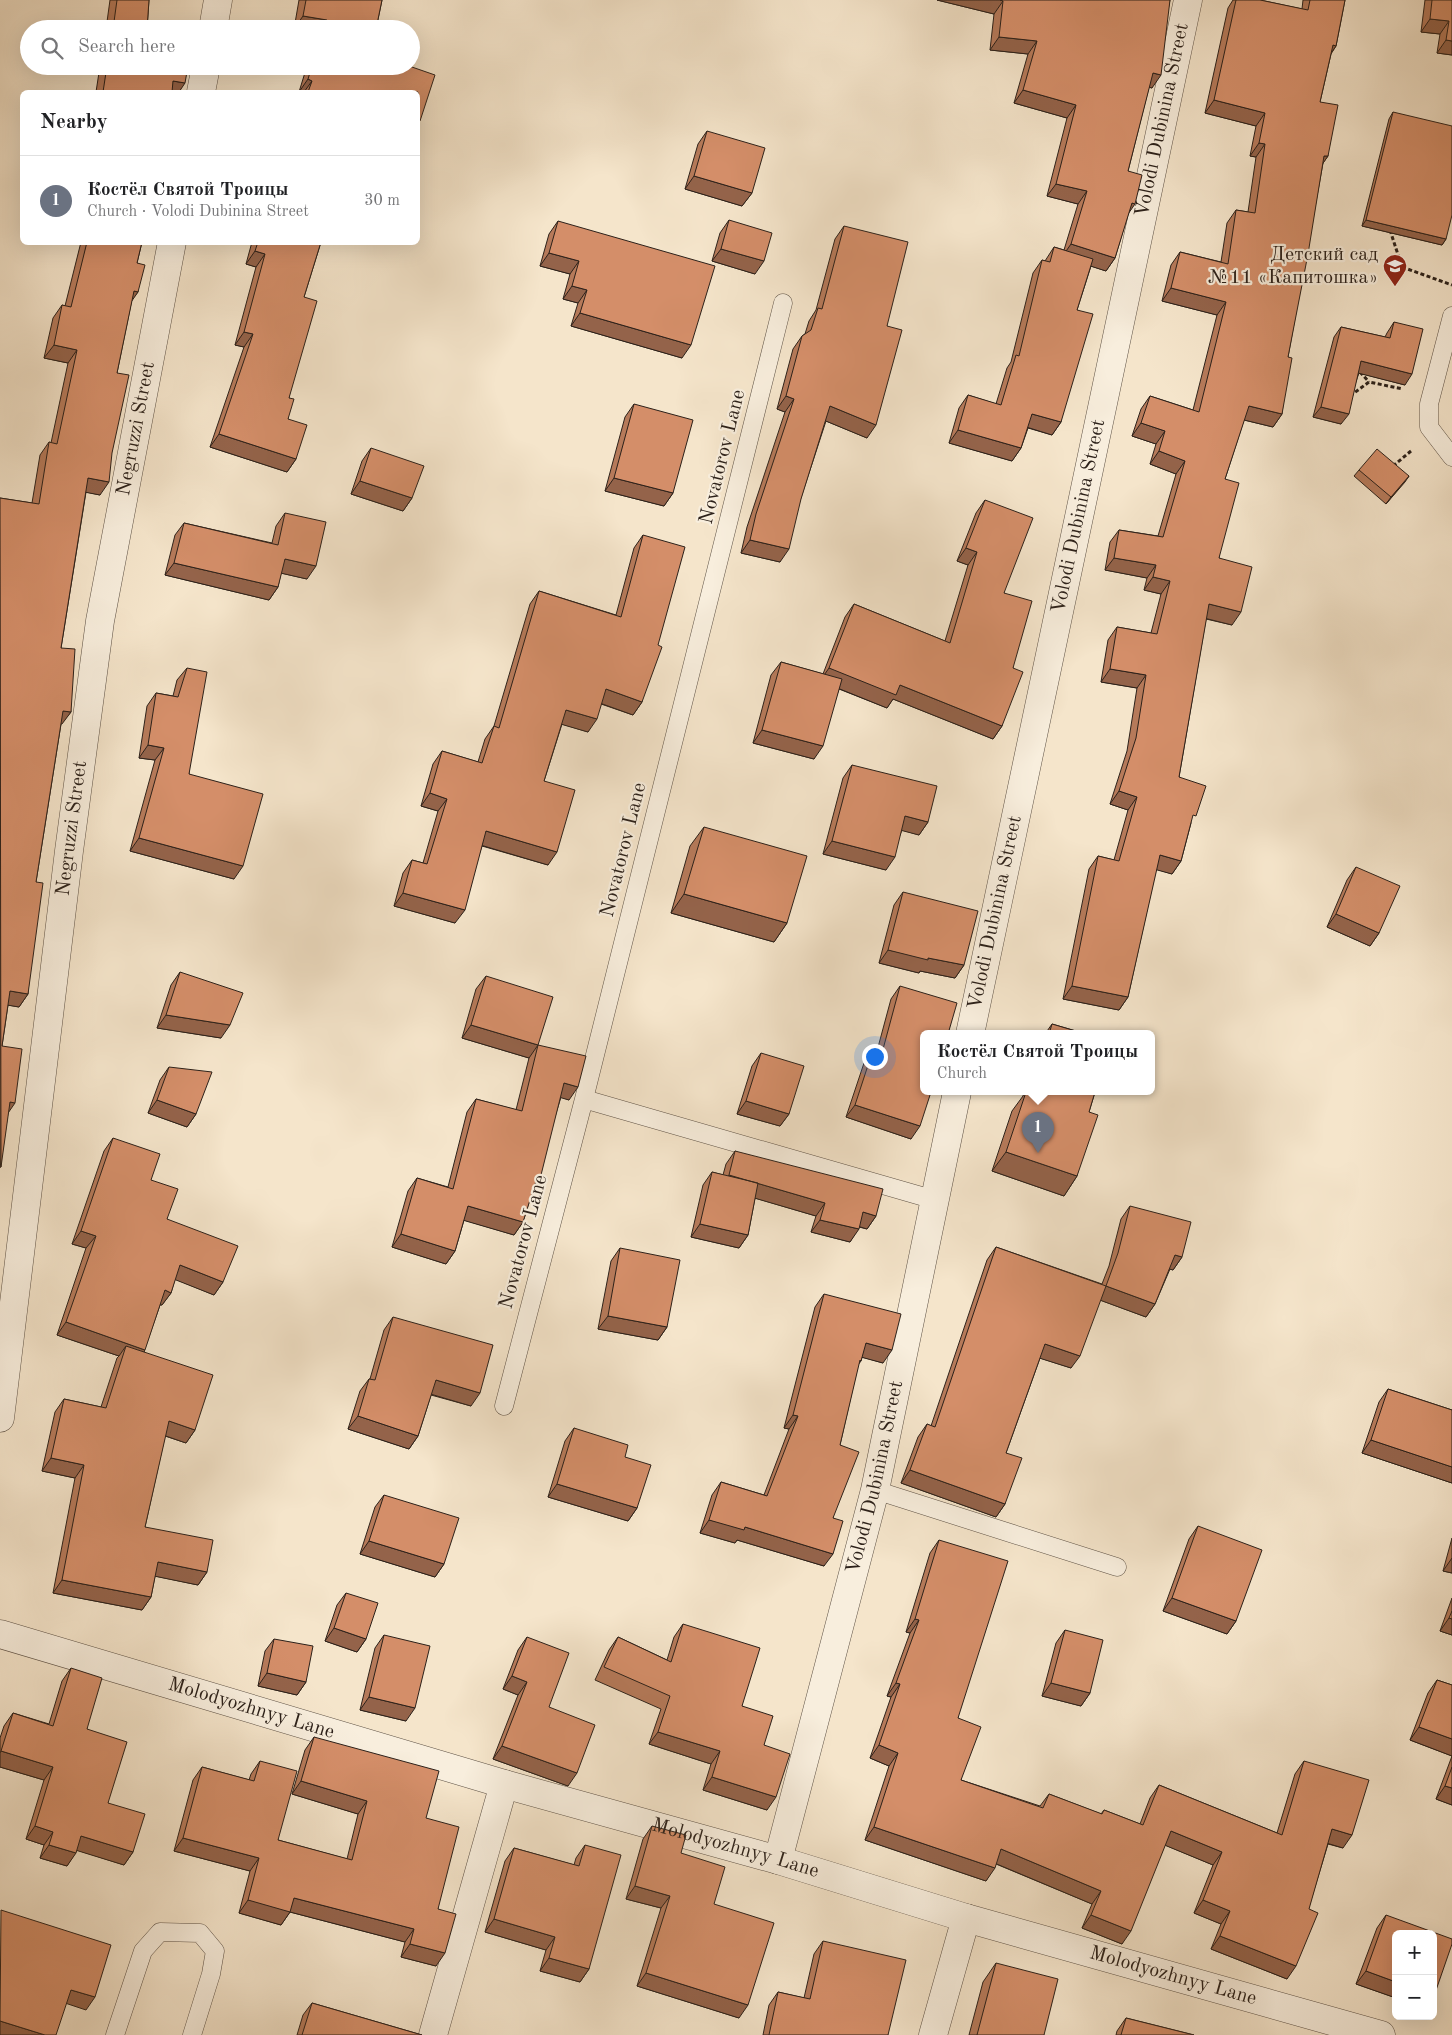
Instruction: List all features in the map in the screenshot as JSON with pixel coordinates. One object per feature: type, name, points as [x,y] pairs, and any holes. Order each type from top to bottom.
[{"type":"street","points":[[215,20],[218,0]]},
{"type":"street","name":"Volodi Dubinina Street","points":[[971,1030],[1188,0]]},
{"type":"street","points":[[201,90],[204,75]]},
{"type":"street","name":"Negruzzi Street","points":[[0,1418],[67,861],[100,621],[171,245]]},
{"type":"street","name":"Volodi Dubinina Street","points":[[778,1860],[876,1490],[956,1095]]},
{"type":"street","name":"Molodyozhnyy Lane","points":[[0,1634],[504,1784],[778,1860],[966,1918],[1382,2035]]},
{"type":"street","points":[[433,2035],[504,1784]]},
{"type":"street","points":[[933,2035],[966,1918]]},
{"type":"lane","name":"Novatorov Lane","points":[[504,1406],[584,1099],[783,303]]},
{"type":"lane","points":[[1452,316],[1429,404],[1429,427],[1452,457]]},
{"type":"lane","points":[[584,1099],[935,1200]]},
{"type":"lane","points":[[876,1490],[1117,1567]]},
{"type":"lane","points":[[115,2035],[143,1951],[160,1932],[200,1933],[215,1951],[211,1974],[192,2035]]},
{"type":"path","points":[[1387,220],[1402,267],[1452,285]]},
{"type":"path","points":[[1356,368],[1369,382],[1411,391]]},
{"type":"path","points":[[1348,398],[1369,382]]},
{"type":"building","points":[[117,0],[149,0],[148,20],[114,20]]},
{"type":"building","points":[[306,0],[382,0],[378,20],[327,20],[303,16]]},
{"type":"building","points":[[1000,0],[1170,0],[1161,75],[1153,73],[1128,171],[1142,175],[1135,204],[1132,203],[1115,258],[1071,244],[1087,191],[1056,184],[1076,105],[1023,90],[1037,41],[999,37],[1003,1]]},
{"type":"building","points":[[1236,0],[1260,0],[1308,10],[1310,0],[1345,0],[1336,46],[1333,45],[1320,102],[1338,105],[1328,156],[1324,156],[1308,254],[1288,357],[1292,358],[1282,414],[1249,406],[1225,479],[1239,483],[1219,558],[1252,567],[1241,612],[1209,604],[1179,777],[1206,786],[1196,816],[1193,815],[1181,861],[1160,855],[1128,997],[1072,986],[1098,856],[1119,861],[1137,797],[1119,791],[1136,738],[1146,675],[1110,669],[1117,627],[1157,634],[1170,581],[1153,577],[1156,565],[1114,558],[1119,530],[1163,537],[1185,461],[1159,451],[1165,431],[1141,423],[1150,396],[1199,412],[1226,302],[1171,288],[1180,252],[1228,264],[1236,210],[1255,213],[1265,144],[1259,143],[1265,113],[1214,100]]},
{"type":"building","points":[[1432,0],[1452,0],[1452,41],[1446,40],[1449,21],[1430,19]]},
{"type":"building","points":[[420,70],[435,75],[420,121],[420,90],[309,90],[312,81],[308,79],[309,75],[420,75]]},
{"type":"building","points":[[106,75],[186,75],[185,83],[173,81],[172,90],[103,90]]},
{"type":"building","points":[[1393,112],[1452,126],[1452,215],[1446,239],[1366,220]]},
{"type":"building","points":[[707,131],[765,148],[752,193],[694,176]]},
{"type":"building","points":[[729,220],[772,233],[764,261],[721,249]]},
{"type":"building","points":[[558,221],[715,266],[691,345],[580,313],[587,290],[572,286],[579,261],[549,253]]},
{"type":"building","points":[[844,226],[908,242],[887,326],[902,330],[876,425],[830,406],[801,499],[789,549],[750,540],[756,514],[794,399],[786,396],[802,336],[811,330],[818,308],[822,309]]},
{"type":"building","points":[[86,245],[141,245],[137,263],[145,265],[138,292],[134,291],[117,373],[129,375],[112,453],[109,482],[88,478],[61,648],[75,649],[71,712],[63,711],[36,882],[43,883],[28,994],[10,991],[2,1046],[22,1049],[15,1103],[10,1102],[1,1167],[0,498],[39,504],[49,442],[57,444],[77,350],[54,345],[62,305],[71,307]]},
{"type":"building","points":[[257,245],[320,245],[304,297],[317,301],[289,398],[294,399],[288,419],[307,425],[296,459],[219,434],[253,334],[244,332],[265,254],[255,251]]},
{"type":"building","points":[[1054,247],[1093,259],[1077,310],[1093,314],[1061,422],[1032,414],[1021,448],[958,430],[968,395],[1001,405],[1016,355],[1019,356],[1042,260],[1050,262]]},
{"type":"building","points":[[1394,322],[1423,329],[1412,374],[1361,361],[1349,414],[1321,407],[1341,327],[1390,338]]},
{"type":"building","points":[[634,404],[693,420],[673,493],[614,478]]},
{"type":"building","points":[[371,448],[424,466],[412,498],[360,481]]},
{"type":"building","points":[[1377,449],[1409,476],[1391,497],[1359,470]]},
{"type":"building","points":[[985,500],[1033,518],[1004,593],[1032,601],[1013,668],[1023,672],[1002,726],[900,685],[896,695],[829,668],[854,604],[950,643],[977,552],[966,548]]},
{"type":"building","points":[[285,513],[326,522],[316,566],[285,559],[278,587],[174,563],[184,523],[278,545]]},
{"type":"building","points":[[643,535],[685,547],[658,645],[662,647],[642,702],[606,689],[597,719],[566,710],[544,781],[575,790],[557,852],[486,831],[465,910],[403,893],[412,860],[427,864],[447,799],[430,793],[442,751],[482,763],[494,726],[499,728],[539,591],[621,617]]},
{"type":"building","points":[[781,662],[842,679],[823,746],[762,730]]},
{"type":"building","points":[[187,668],[207,672],[189,774],[263,794],[243,866],[139,838],[164,748],[148,745],[156,693],[178,697]]},
{"type":"building","points":[[852,765],[937,786],[928,822],[905,816],[895,857],[832,841]]},
{"type":"building","points":[[704,827],[807,856],[787,923],[684,894]]},
{"type":"building","points":[[1356,867],[1400,886],[1379,933],[1336,914]]},
{"type":"building","points":[[903,892],[978,911],[964,965],[928,958],[928,960],[888,950]]},
{"type":"building","points":[[180,972],[243,993],[230,1025],[166,1015]]},
{"type":"building","points":[[486,976],[553,997],[538,1045],[471,1025]]},
{"type":"building","points":[[900,986],[957,1003],[949,1030],[920,1030],[920,1095],[930,1095],[920,1126],[855,1105],[873,1050],[882,1053]]},
{"type":"building","points":[[1052,1024],[1072,1030],[1050,1030]]},
{"type":"building","points":[[538,1045],[586,1056],[578,1087],[564,1083],[540,1179],[537,1178],[523,1222],[468,1206],[455,1251],[401,1234],[417,1178],[453,1189],[476,1099],[522,1111]]},
{"type":"building","points":[[761,1053],[804,1066],[789,1114],[746,1101]]},
{"type":"building","points":[[169,1067],[212,1072],[196,1114],[157,1100]]},
{"type":"building","points":[[1025,1095],[1094,1095],[1089,1112],[1098,1115],[1077,1176],[1006,1152]]},
{"type":"building","points":[[113,1138],[160,1154],[151,1180],[178,1189],[167,1219],[238,1246],[223,1282],[180,1265],[171,1293],[165,1290],[145,1350],[66,1322],[96,1236],[81,1231]]},
{"type":"building","points":[[735,1151],[883,1189],[876,1216],[863,1212],[859,1229],[820,1220],[825,1203],[729,1175]]},
{"type":"building","points":[[712,1172],[758,1183],[748,1235],[700,1224]]},
{"type":"building","points":[[1130,1206],[1191,1222],[1182,1257],[1175,1255],[1155,1304],[1106,1286],[1118,1253]]},
{"type":"building","points":[[996,1247],[1106,1286],[1080,1356],[1045,1344],[1006,1453],[1022,1458],[1005,1504],[910,1470],[927,1424],[935,1427]]},
{"type":"building","points":[[620,1248],[680,1260],[667,1327],[608,1316]]},
{"type":"building","points":[[824,1294],[901,1314],[892,1350],[866,1343],[860,1360],[840,1445],[859,1452],[833,1518],[843,1521],[833,1554],[745,1527],[744,1530],[709,1520],[721,1482],[767,1496],[798,1416],[793,1415]]},
{"type":"building","points":[[393,1317],[493,1345],[480,1393],[436,1380],[418,1436],[358,1416],[369,1379],[375,1380]]},
{"type":"building","points":[[126,1346],[213,1375],[195,1430],[169,1421],[145,1527],[213,1540],[207,1572],[158,1562],[151,1597],[62,1580],[84,1465],[51,1458],[64,1399],[106,1408]]},
{"type":"building","points":[[1388,1389],[1452,1410],[1452,1467],[1371,1440]]},
{"type":"building","points":[[574,1428],[628,1445],[625,1457],[651,1465],[637,1508],[557,1484]]},
{"type":"building","points":[[384,1495],[459,1518],[444,1564],[369,1541]]},
{"type":"building","points":[[1198,1526],[1262,1550],[1236,1621],[1172,1598]]},
{"type":"building","points":[[939,1540],[1008,1561],[958,1718],[981,1727],[961,1780],[1043,1808],[1049,1794],[1102,1814],[1104,1810],[1143,1825],[1159,1785],[1282,1835],[1304,1761],[1369,1780],[1352,1835],[1332,1829],[1309,1909],[1318,1913],[1296,1966],[1220,1936],[1230,1911],[1203,1900],[1222,1852],[1171,1831],[1131,1931],[1091,1915],[1101,1891],[1001,1849],[995,1868],[874,1827],[898,1753],[879,1745],[900,1684],[896,1683],[919,1620],[915,1619]]},
{"type":"building","points":[[346,1593],[378,1603],[366,1639],[334,1628]]},
{"type":"building","points":[[683,1624],[760,1648],[742,1706],[773,1716],[764,1745],[790,1754],[776,1797],[712,1777],[720,1751],[658,1732],[670,1696],[604,1667],[618,1637],[671,1662]]},
{"type":"building","points":[[1065,1630],[1103,1640],[1090,1693],[1051,1683]]},
{"type":"building","points":[[384,1635],[430,1646],[415,1708],[369,1697]]},
{"type":"building","points":[[527,1637],[569,1653],[549,1707],[595,1725],[577,1773],[502,1746],[527,1682],[512,1676]]},
{"type":"building","points":[[274,1639],[313,1646],[306,1682],[267,1673]]},
{"type":"building","points":[[71,1668],[102,1678],[87,1729],[127,1742],[108,1803],[145,1814],[133,1852],[81,1836],[76,1853],[49,1845],[53,1832],[35,1826],[53,1767],[1,1751],[13,1713],[53,1726]]},
{"type":"building","points":[[1437,1680],[1452,1685],[1452,1739],[1419,1727]]},
{"type":"building","points":[[314,1737],[439,1771],[426,1818],[459,1827],[438,1909],[456,1914],[445,1953],[410,1944],[414,1929],[294,1898],[290,1912],[248,1900],[259,1858],[183,1838],[202,1767],[254,1781],[260,1761],[297,1771],[278,1840],[352,1860],[367,1801],[301,1781]]},
{"type":"building","points":[[1452,1767],[1452,1788],[1445,1786]]},
{"type":"building","points":[[652,1826],[686,1835],[681,1853],[725,1867],[714,1904],[774,1923],[748,2005],[646,1973],[670,1896],[635,1886]]},
{"type":"building","points":[[585,1845],[621,1855],[589,1969],[549,1958],[555,1937],[494,1919],[514,1848],[579,1866]]},
{"type":"building","points":[[1,1910],[111,1945],[95,1997],[71,1990],[56,2035],[45,2035],[0,2021]]},
{"type":"building","points":[[1386,1915],[1427,1930],[1392,1930],[1392,1981],[1366,1971]]},
{"type":"building","points":[[1437,1934],[1452,1939],[1437,1987]]},
{"type":"building","points":[[823,1941],[906,1960],[888,2035],[769,2035],[778,1992],[810,1999]]},
{"type":"building","points":[[996,1963],[1058,1979],[1044,2035],[977,2035]]},
{"type":"building","points":[[312,2003],[422,2035],[302,2035]]},
{"type":"building","points":[[1126,2018],[1194,2035],[1121,2035]]},
{"type":"place","name":"Детский сад №11 «Капитошка»","points":[[1395,287]]},
{"type":"place","name":"Костёл Святой Троицы","points":[[1038,1153]]}]
